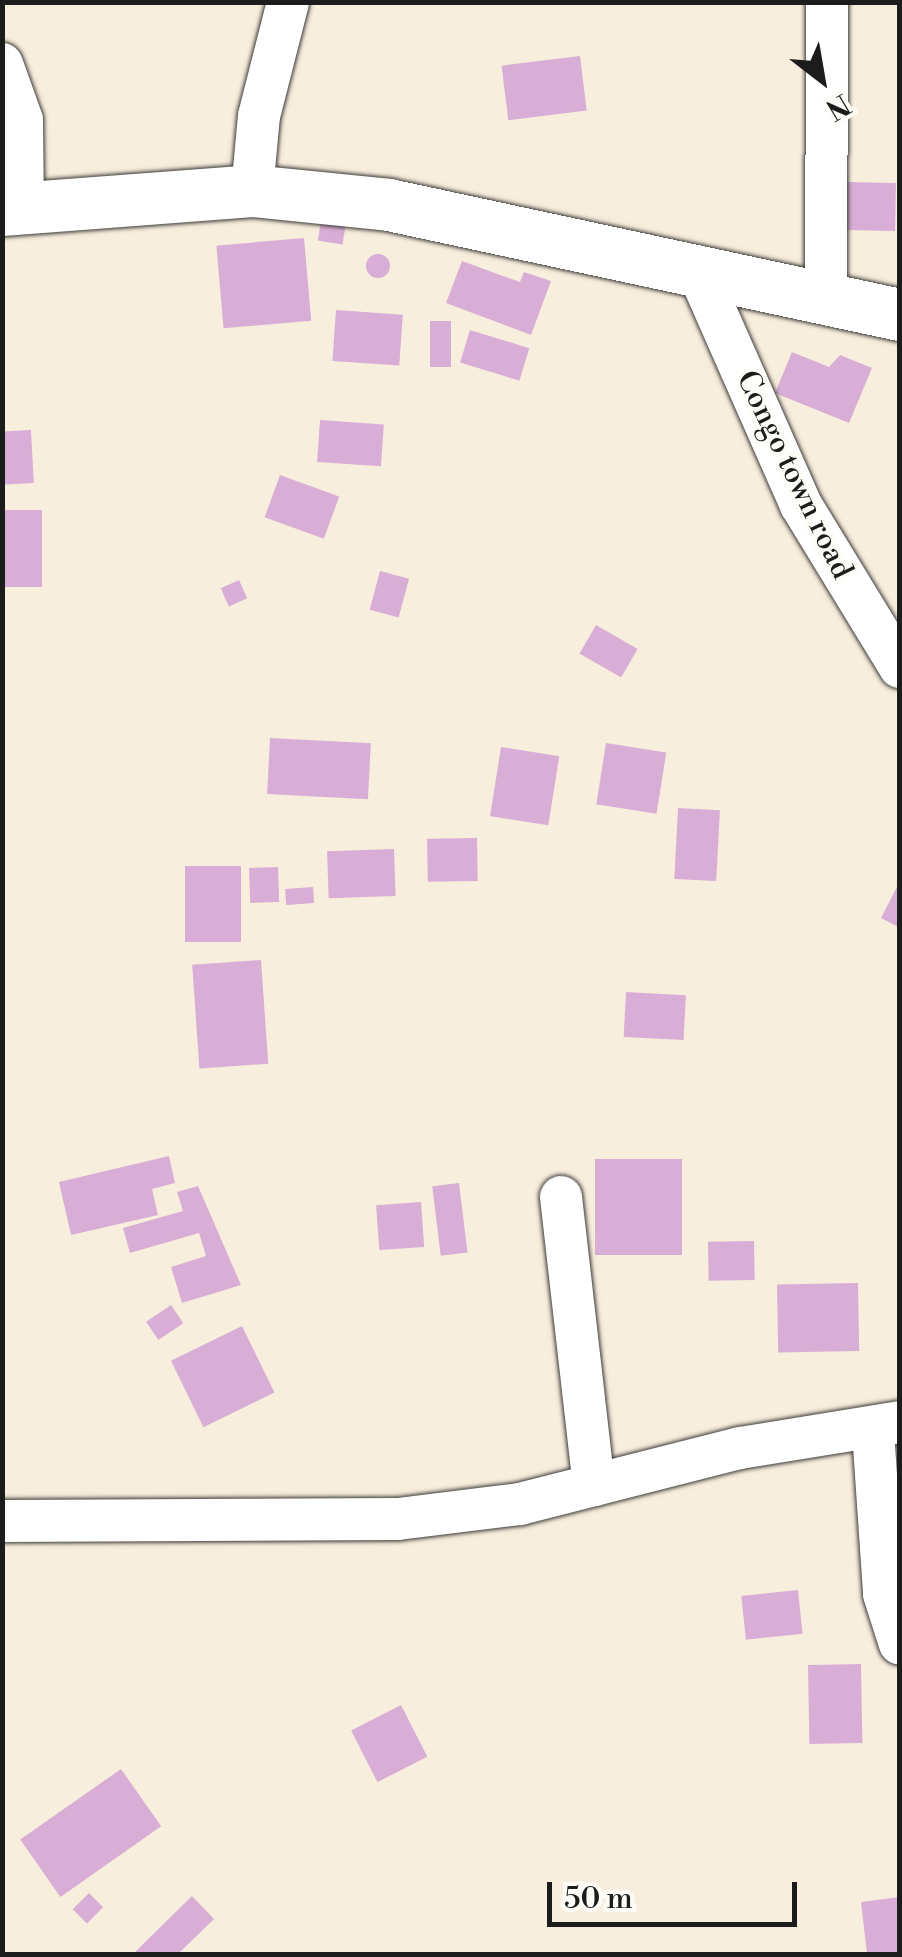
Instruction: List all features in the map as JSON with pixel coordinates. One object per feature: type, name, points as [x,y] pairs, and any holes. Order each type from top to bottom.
[{"type":"main road","points":[[13,210],[252,191],[388,205],[700,276],[900,315]]},
{"type":"street","points":[[252,191],[258,116],[288,2]]},
{"type":"street","points":[[826,303],[827,2]]},
{"type":"street","points":[[2,64],[22,120],[13,210]]},
{"type":"street","name":"Congo town road","points":[[700,276],[801,504],[900,668]]},
{"type":"street","points":[[560,1196],[594,1485]]},
{"type":"street","points":[[2,1521],[398,1519],[594,1485],[740,1448],[886,1427],[884,1594],[900,1644]]},
{"type":"building","points":[[580,56],[587,111],[508,120],[502,66]]},
{"type":"building","points":[[844,182],[896,183],[895,231],[843,230]]},
{"type":"building","points":[[323,208],[348,212],[343,245],[318,241]]},
{"type":"building","points":[[304,238],[311,321],[224,328],[216,246]]},
{"type":"building","points":[[378,254],[390,266],[378,278],[366,266]]},
{"type":"building","points":[[462,261],[520,282],[524,272],[551,281],[531,335],[446,303]]},
{"type":"building","points":[[336,310],[403,315],[399,366],[332,361]]},
{"type":"building","points":[[430,321],[451,321],[451,367],[430,367]]},
{"type":"building","points":[[470,330],[529,348],[519,381],[460,363]]},
{"type":"building","points":[[792,352],[829,367],[840,355],[872,368],[849,423],[775,393]]},
{"type":"building","points":[[320,420],[384,424],[381,466],[317,462]]},
{"type":"building","points":[[31,430],[34,483],[5,484],[2,432]]},
{"type":"building","points":[[280,475],[339,497],[324,539],[265,517]]},
{"type":"building","points":[[2,510],[42,510],[42,587],[2,587]]},
{"type":"building","points":[[380,571],[409,579],[399,617],[370,610]]},
{"type":"building","points":[[239,580],[247,598],[229,606],[221,588]]},
{"type":"building","points":[[596,625],[638,649],[621,678],[580,654]]},
{"type":"building","points":[[270,738],[371,743],[368,799],[267,794]]},
{"type":"building","points":[[606,743],[666,753],[657,814],[596,804]]},
{"type":"building","points":[[501,747],[559,756],[548,825],[490,816]]},
{"type":"building","points":[[678,808],[720,810],[716,881],[674,879]]},
{"type":"building","points":[[477,838],[478,881],[428,882],[427,839]]},
{"type":"building","points":[[394,849],[396,896],[329,898],[327,851]]},
{"type":"building","points":[[185,866],[241,866],[241,942],[185,942]]},
{"type":"building","points":[[278,867],[279,902],[250,903],[249,868]]},
{"type":"building","points":[[900,881],[900,928],[881,918]]},
{"type":"building","points":[[313,887],[314,903],[286,905],[285,889]]},
{"type":"building","points":[[261,960],[268,1064],[199,1069],[192,965]]},
{"type":"building","points":[[626,992],[686,995],[684,1040],[624,1037]]},
{"type":"building","points":[[169,1156],[175,1183],[152,1189],[158,1215],[71,1235],[59,1182]]},
{"type":"building","points":[[595,1159],[682,1159],[682,1255],[595,1255]]},
{"type":"building","points":[[459,1183],[468,1252],[441,1256],[432,1186]]},
{"type":"building","points":[[198,1186],[241,1285],[182,1303],[171,1267],[206,1256],[199,1233],[130,1253],[123,1228],[183,1211],[177,1192]]},
{"type":"building","points":[[421,1202],[424,1247],[379,1250],[376,1205]]},
{"type":"building","points":[[754,1241],[755,1280],[709,1281],[708,1242]]},
{"type":"building","points":[[858,1283],[859,1351],[778,1352],[777,1284]]},
{"type":"building","points":[[171,1305],[183,1323],[158,1340],[146,1322]]},
{"type":"building","points":[[242,1326],[274,1393],[203,1427],[171,1361]]},
{"type":"building","points":[[798,1590],[803,1634],[746,1640],[741,1596]]},
{"type":"building","points":[[861,1664],[862,1743],[809,1744],[808,1665]]},
{"type":"building","points":[[401,1705],[427,1757],[377,1782],[351,1730]]},
{"type":"building","points":[[121,1769],[161,1826],[60,1897],[20,1840]]},
{"type":"building","points":[[89,1893],[103,1907],[87,1923],[73,1909]]},
{"type":"building","points":[[192,1896],[214,1919],[178,1954],[133,1954]]},
{"type":"building","points":[[900,1897],[900,1954],[867,1954],[861,1902]]}]
